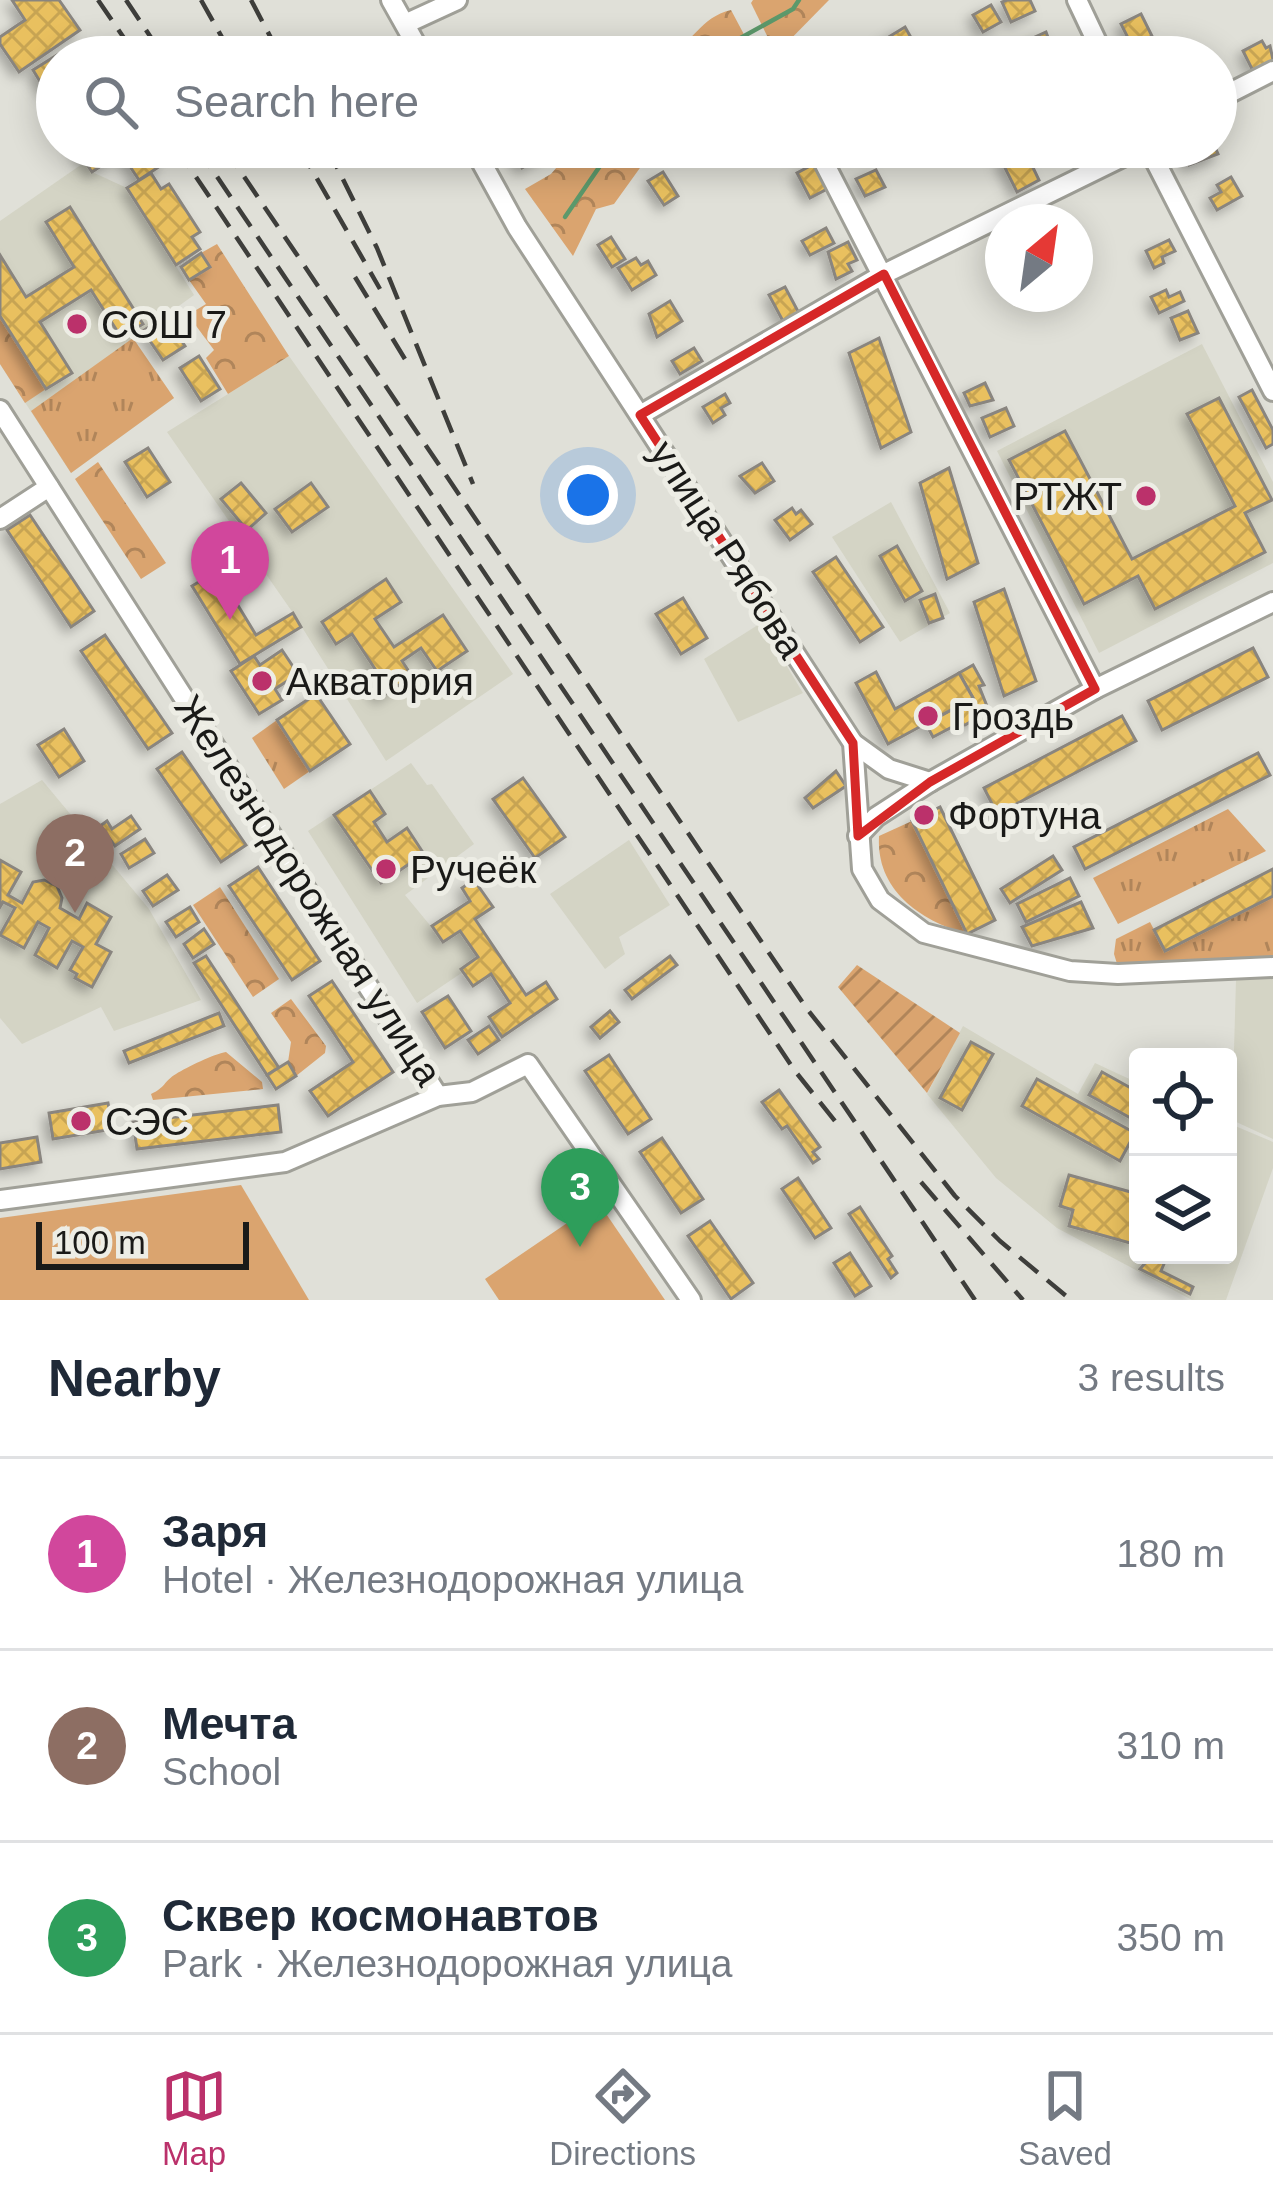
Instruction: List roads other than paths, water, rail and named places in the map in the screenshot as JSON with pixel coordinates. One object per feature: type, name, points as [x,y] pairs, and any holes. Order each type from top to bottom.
[{"type":"street","points":[[391,0],[411,36]]},
{"type":"street","points":[[404,24],[457,0]]},
{"type":"street","points":[[1077,0],[1094,36]]},
{"type":"street","points":[[1237,89],[1273,71]]},
{"type":"street","name":"улица Рябова","points":[[484,168],[517,227],[853,743],[862,869],[880,900],[912,926],[950,943],[1070,971],[1141,974],[1273,968]]},
{"type":"street","points":[[827,168],[1095,689]]},
{"type":"street","points":[[640,415],[884,274],[1102,168]]},
{"type":"street","points":[[1156,168],[1273,391]]},
{"type":"street","name":"Железнодорожная улица","points":[[0,410],[438,1096],[472,1092],[528,1064],[691,1300]]},
{"type":"street","points":[[0,519],[49,488]]},
{"type":"street","points":[[858,836],[876,817],[929,782],[1095,689],[1273,602]]},
{"type":"street","points":[[853,743],[889,769],[929,782]]},
{"type":"street","points":[[0,1200],[285,1162],[438,1096]]},
{"type":"waterway","points":[[744,36],[793,9],[799,0]]},
{"type":"waterway","points":[[565,217],[599,168]]},
{"type":"railway","points":[[98,0],[123,36]]},
{"type":"railway","points":[[126,0],[150,36]]},
{"type":"railway","points":[[201,0],[221,36]]},
{"type":"railway","points":[[251,0],[270,36]]},
{"type":"railway","points":[[190,168],[795,1071],[835,1121]]},
{"type":"railway","points":[[211,168],[975,1300]]},
{"type":"railway","points":[[238,168],[807,1009],[955,1196],[1071,1300]]},
{"type":"railway","points":[[311,168],[380,289]]},
{"type":"railway","points":[[337,168],[377,248],[473,484]]},
{"type":"railway","points":[[355,277],[411,369]]},
{"type":"railway","points":[[921,1182],[1023,1300]]},
{"type":"place","name":"СОШ 7","points":[[77,324]]},
{"type":"place","name":"РТЖТ","points":[[1146,496]]},
{"type":"place","name":"Заря","points":[[230,620]]},
{"type":"place","name":"Акватория","points":[[262,681]]},
{"type":"place","name":"Гроздь","points":[[928,716]]},
{"type":"place","name":"Фортуна","points":[[924,815]]},
{"type":"place","name":"Ручеёк","points":[[386,869]]},
{"type":"place","name":"Мечта","points":[[75,913]]},
{"type":"place","name":"СЭС","points":[[81,1121]]},
{"type":"place","name":"Сквер космонавтов","points":[[580,1247]]}]
